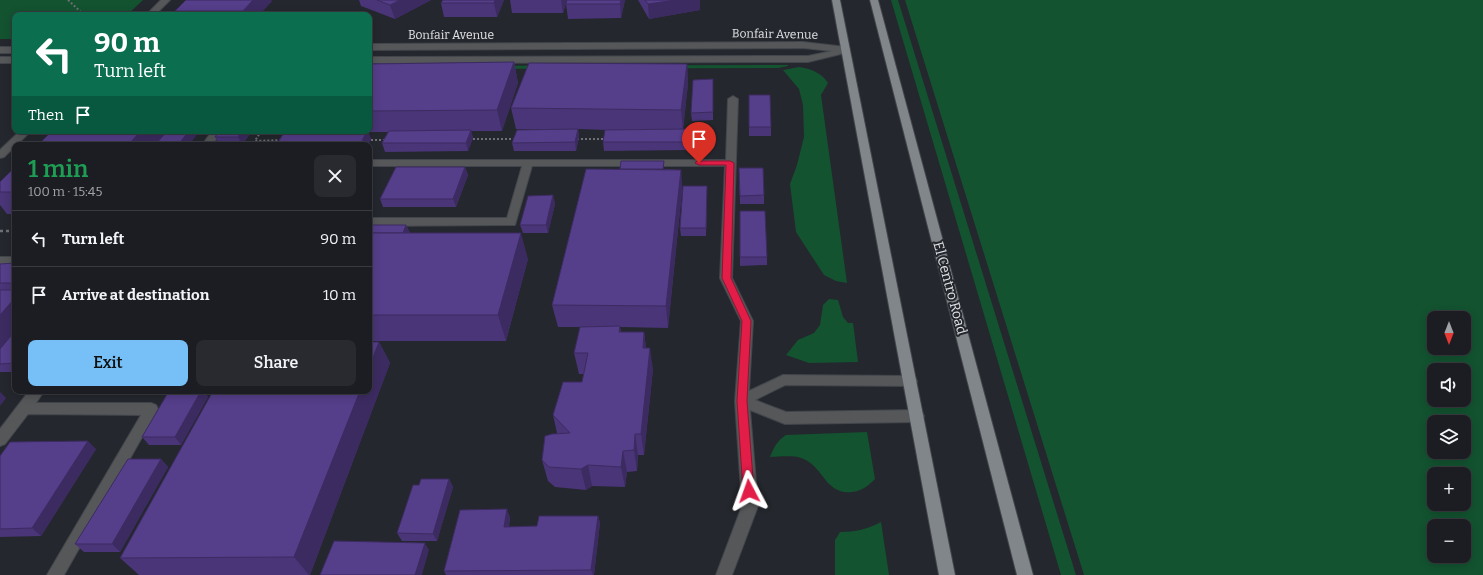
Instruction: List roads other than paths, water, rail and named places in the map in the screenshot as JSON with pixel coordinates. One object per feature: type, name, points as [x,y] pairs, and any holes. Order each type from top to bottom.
[{"type":"main road","points":[[836,0],[947,575]]},
{"type":"main road","name":"El Centro Road","points":[[874,0],[1026,575]]},
{"type":"street","points":[[153,12],[166,0]]},
{"type":"street","name":"Bonfair Avenue","points":[[372,47],[803,45],[846,50]]},
{"type":"street","points":[[0,50],[12,50]]},
{"type":"street","name":"Bonfair Avenue","points":[[372,60],[808,59],[846,50]]},
{"type":"street","points":[[0,60],[12,60]]},
{"type":"street","points":[[724,575],[750,506],[742,401],[746,321],[726,278],[733,99]]},
{"type":"street","points":[[14,142],[23,134]]},
{"type":"street","points":[[0,155],[12,144]]},
{"type":"street","points":[[372,163],[730,163]]},
{"type":"street","points":[[372,222],[511,222],[528,163]]},
{"type":"street","points":[[0,261],[12,261]]},
{"type":"street","points":[[742,401],[783,380],[910,381]]},
{"type":"street","points":[[0,440],[35,394]]},
{"type":"street","points":[[742,401],[785,418],[917,416]]},
{"type":"street","points":[[24,408],[152,409],[55,575]]}]
